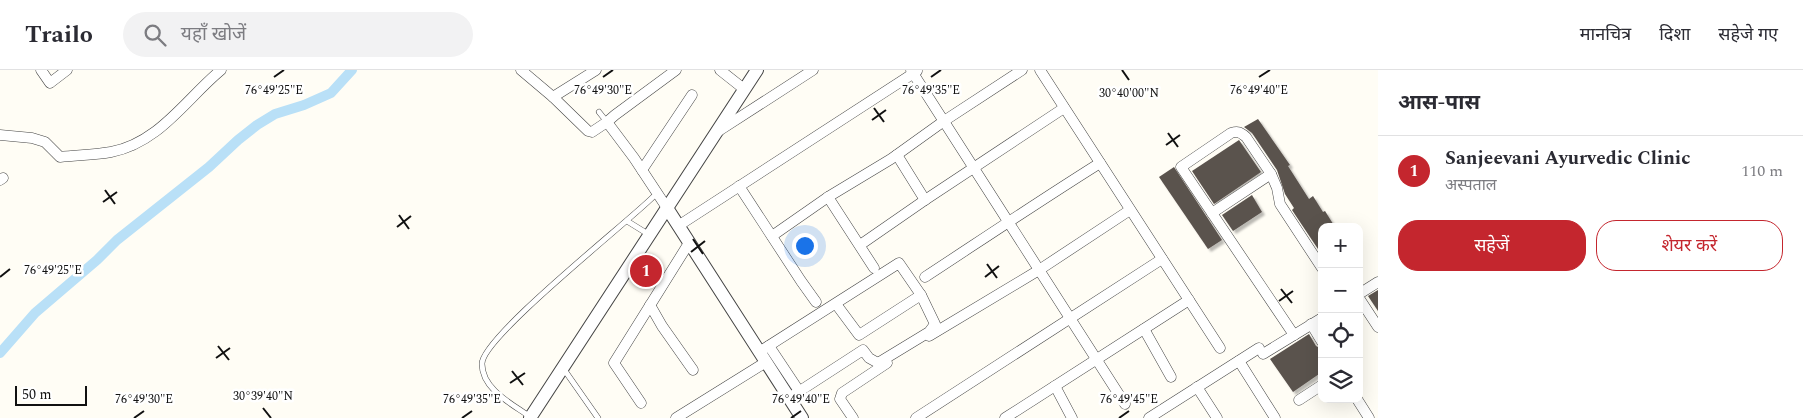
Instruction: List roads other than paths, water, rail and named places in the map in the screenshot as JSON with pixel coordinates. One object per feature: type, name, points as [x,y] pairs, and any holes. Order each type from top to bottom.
[{"type":"street","points":[[41,70],[50,83],[67,70]]},
{"type":"street","points":[[0,135],[32,138],[45,142],[60,157],[111,152],[141,141],[165,125],[221,70]]},
{"type":"street","points":[[522,70],[588,131],[592,132],[676,70]]},
{"type":"street","points":[[553,97],[596,70]]},
{"type":"street","points":[[720,70],[744,90]]},
{"type":"street","points":[[530,418],[757,70]]},
{"type":"street","points":[[716,133],[813,70]]},
{"type":"street","points":[[772,236],[828,197],[897,155],[1022,70]]},
{"type":"street","points":[[1040,70],[1220,348]]},
{"type":"street","points":[[678,226],[914,71],[944,122],[1125,404]]},
{"type":"street","points":[[642,170],[692,95]]},
{"type":"street","points":[[860,245],[1064,108]]},
{"type":"street","points":[[607,122],[642,170],[689,243],[796,393],[802,418]]},
{"type":"street","points":[[1294,335],[1181,168],[1182,165],[1237,131],[1246,137],[1271,174],[1277,188],[1280,204],[1318,262]]},
{"type":"street","points":[[897,155],[925,200]]},
{"type":"street","points":[[925,277],[986,238],[1008,221],[1100,163]]},
{"type":"street","points":[[1212,213],[1271,174]]},
{"type":"street","points":[[739,186],[816,302]]},
{"type":"street","points":[[828,197],[874,268]]},
{"type":"street","points":[[852,418],[840,399],[842,393],[906,350],[1039,270],[1130,210]]},
{"type":"street","points":[[641,403],[614,362],[689,243]]},
{"type":"street","points":[[916,418],[1162,259]]},
{"type":"street","points":[[676,418],[766,351],[836,304],[899,263],[921,295],[935,324],[929,332],[878,363],[869,358],[863,350],[859,335],[836,304]]},
{"type":"street","points":[[1363,293],[1378,282]]},
{"type":"street","points":[[859,335],[921,295]]},
{"type":"street","points":[[1010,417],[1189,300]]},
{"type":"street","points":[[1363,303],[1378,327]]},
{"type":"street","points":[[650,305],[667,334],[693,370]]},
{"type":"street","points":[[1155,416],[1239,361],[1294,335],[1318,320]]},
{"type":"street","points":[[1311,324],[1318,335]]},
{"type":"street","points":[[1144,329],[1171,377]]},
{"type":"street","points":[[796,393],[863,350]]},
{"type":"street","points":[[1239,361],[1275,418]]},
{"type":"street","points":[[1055,386],[1072,418]]},
{"type":"street","points":[[1197,388],[1217,418]]},
{"type":"street","points":[[1298,400],[1318,388]]},
{"type":"street","points":[[1359,403],[1367,417]]},
{"type":"lane","points":[[599,112],[607,122]]},
{"type":"lane","points":[[530,418],[497,392],[488,382],[482,371],[481,362],[486,351],[503,330],[653,197]]},
{"type":"lane","points":[[627,221],[649,235]]},
{"type":"lane","points":[[563,367],[598,418]]},
{"type":"waterway","points":[[0,353],[35,313],[97,260],[117,240],[209,167],[238,140],[275,114],[304,105],[331,93],[352,70]]},
{"type":"place","name":"Sanjeevani Ayurvedic Clinic","points":[[646,271]]}]
